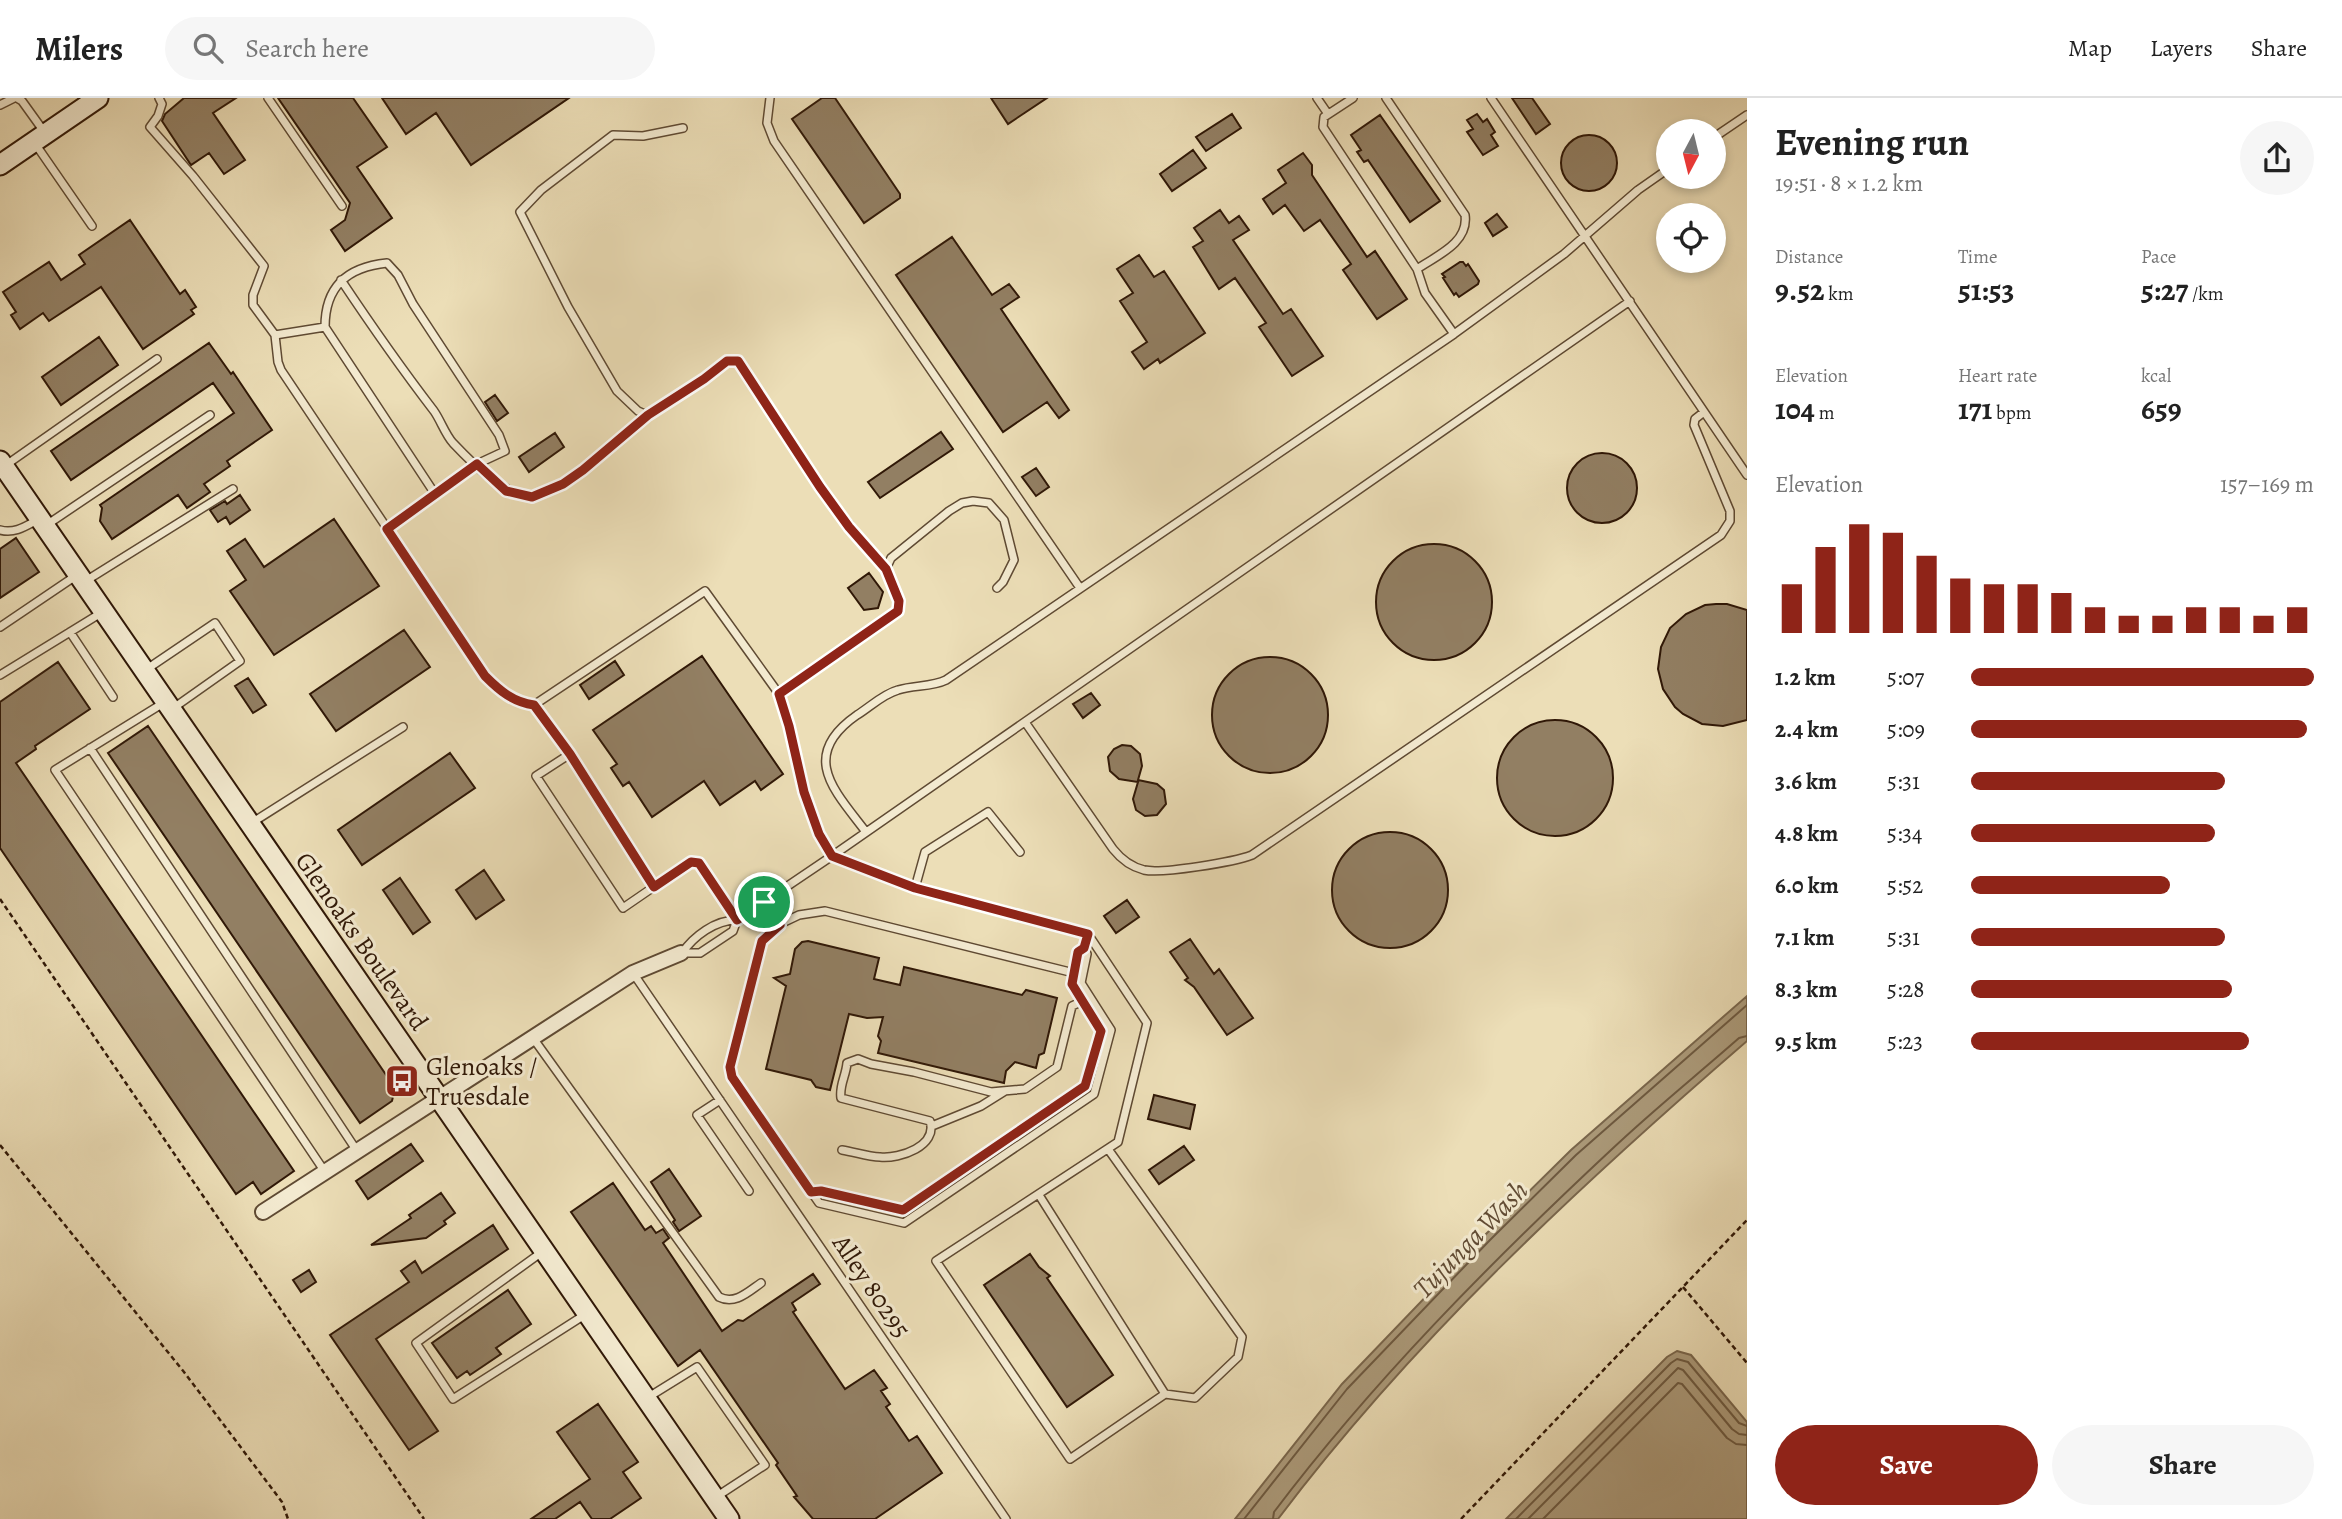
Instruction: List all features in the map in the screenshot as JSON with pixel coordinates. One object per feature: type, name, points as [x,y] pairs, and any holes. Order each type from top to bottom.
[{"type":"main road","points":[[0,165],[98,98]]},
{"type":"main road","name":"Glenoaks Boulevard","points":[[2,463],[729,1519]]},
{"type":"street","points":[[263,1212],[633,973],[681,954]]},
{"type":"lane","points":[[0,105],[16,98],[22,101],[40,138],[92,226]]},
{"type":"lane","points":[[159,98],[162,104],[158,117],[150,127],[193,176],[264,266],[253,295],[253,305],[275,335],[281,370],[485,676],[500,691],[518,703],[534,705],[705,591],[779,694],[804,792],[819,834],[832,856],[915,888],[1088,934],[1147,1023],[1118,1142],[936,1261],[1070,1459],[1164,1394],[1195,1398],[1238,1357],[1242,1337],[1108,1149]]},
{"type":"lane","points":[[268,98],[342,206]]},
{"type":"lane","points":[[770,98],[767,123],[774,141],[1080,588]]},
{"type":"lane","points":[[1317,98],[1328,114]]},
{"type":"lane","points":[[1353,98],[1328,114],[1323,120],[1324,130],[1416,269],[1425,293],[1454,334]]},
{"type":"lane","points":[[1386,98],[1466,218],[1465,230],[1460,239],[1416,269]]},
{"type":"lane","points":[[1491,98],[1747,475]]},
{"type":"lane","points":[[1726,129],[1747,115]]},
{"type":"lane","points":[[648,415],[638,411],[617,391],[568,307],[520,212],[541,190],[612,135],[643,136],[683,128]]},
{"type":"lane","points":[[866,832],[834,790],[827,775],[827,752],[835,733],[844,724],[893,692],[946,680],[1454,334],[1564,254],[1656,177]]},
{"type":"lane","points":[[387,529],[477,464],[505,451],[398,275],[387,263],[368,265],[337,283],[325,307],[324,327],[435,494]]},
{"type":"lane","points":[[341,280],[406,376],[436,414],[452,441],[506,491],[532,497],[563,484],[648,415],[727,361],[738,361],[820,487],[849,527],[886,569],[899,601],[898,611],[779,694]]},
{"type":"lane","points":[[681,954],[692,939],[724,920],[737,920],[832,856],[1630,301]]},
{"type":"lane","points":[[275,335],[324,327]]},
{"type":"lane","points":[[2,463],[157,359]]},
{"type":"lane","points":[[1025,722],[1114,849],[1127,862],[1150,871],[1223,863],[1252,855],[1721,535],[1730,521],[1730,510],[1693,425],[1695,419],[1704,412]]},
{"type":"lane","points":[[0,530],[19,530],[42,522],[210,415]]},
{"type":"lane","points":[[0,627],[233,489]]},
{"type":"lane","points":[[886,569],[891,558],[949,511],[962,503],[989,503],[1004,520],[1014,560],[997,588]]},
{"type":"lane","points":[[0,675],[104,612]]},
{"type":"lane","points":[[144,671],[215,623],[240,661],[55,770],[325,1172]]},
{"type":"lane","points":[[70,632],[113,697]]},
{"type":"lane","points":[[534,705],[570,754],[654,887]]},
{"type":"lane","points":[[250,824],[403,726]]},
{"type":"lane","points":[[90,748],[357,1151]]},
{"type":"lane","points":[[570,754],[536,776],[623,908],[691,862],[699,863],[737,920]]},
{"type":"lane","points":[[915,888],[925,852],[988,812],[1020,852]]},
{"type":"lane","points":[[764,902],[780,925]]},
{"type":"lane","points":[[1074,973],[825,911],[799,915],[780,925],[762,941],[730,1067],[732,1077],[819,1203],[904,1223],[1094,1094],[1111,1030],[1072,984],[1078,952],[1084,948],[1088,934]]},
{"type":"lane","points":[[681,954],[700,953],[733,931],[737,920]]},
{"type":"lane","points":[[811,1192],[821,1191],[903,1210],[1085,1086],[1101,1031],[1081,983],[1087,954],[1084,948]]},
{"type":"lane","name":"Alley 80295","points":[[633,973],[1006,1519]]},
{"type":"lane","points":[[842,1150],[878,1157],[897,1157],[925,1143],[931,1136],[932,1126],[930,1121],[841,1098],[839,1088],[847,1063],[858,1059],[991,1092],[1025,1089],[1057,1067],[1072,1006],[1087,999]]},
{"type":"lane","points":[[533,1037],[719,1297],[727,1301],[736,1300],[761,1283]]},
{"type":"lane","points":[[932,1126],[981,1106],[1005,1091]]},
{"type":"lane","points":[[720,1100],[697,1115],[749,1191]]},
{"type":"lane","points":[[1040,1195],[1164,1394]]},
{"type":"lane","points":[[544,1251],[416,1343],[453,1399],[587,1314]]},
{"type":"lane","points":[[647,1398],[697,1367],[765,1465],[714,1498]]},
{"type":"path","points":[[0,900],[424,1519]]},
{"type":"path","points":[[0,1145],[192,1383],[282,1502],[288,1519]]},
{"type":"path","points":[[1461,1519],[1747,1220]]},
{"type":"path","points":[[1683,1287],[1747,1363]]},
{"type":"water","points":[[1747,996],[1747,1041],[1560,1209],[1441,1328],[1384,1389],[1278,1519],[1235,1519],[1342,1384],[1485,1235],[1571,1150]]},
{"type":"water","points":[[1677,1351],[1691,1355],[1747,1422],[1747,1519],[1506,1519],[1667,1357]]},
{"type":"building","points":[[184,98],[236,98],[213,113],[245,160],[224,174],[209,153],[191,165],[162,121],[165,114]]},
{"type":"building","points":[[278,98],[353,98],[387,147],[357,167],[392,218],[345,251],[331,230],[345,220],[350,203]]},
{"type":"building","points":[[382,98],[569,98],[471,165],[436,113],[406,134]]},
{"type":"building","points":[[822,98],[835,98],[900,194],[900,198],[864,223],[792,119]]},
{"type":"building","points":[[991,98],[1047,98],[1008,124]]},
{"type":"building","points":[[1512,98],[1532,98],[1550,124],[1536,134]]},
{"type":"building","points":[[1232,114],[1241,128],[1206,151],[1196,137]]},
{"type":"building","points":[[1477,114],[1483,122],[1487,119],[1495,132],[1491,135],[1498,146],[1483,155],[1467,132],[1473,129],[1467,120]]},
{"type":"building","points":[[1380,115],[1440,201],[1410,222],[1368,160],[1364,162],[1357,152],[1361,150],[1351,135]]},
{"type":"building","points":[[1583,135],[1595,135],[1605,139],[1613,147],[1617,163],[1613,179],[1605,187],[1595,191],[1583,191],[1573,187],[1565,179],[1561,169],[1561,157],[1565,147],[1573,139]]},
{"type":"building","points":[[1193,150],[1206,168],[1172,191],[1160,174]]},
{"type":"building","points":[[1303,153],[1312,165],[1312,175],[1367,257],[1375,251],[1407,299],[1377,319],[1343,270],[1351,264],[1320,220],[1304,231],[1285,205],[1273,214],[1263,199],[1286,183],[1278,170]]},
{"type":"building","points":[[1220,210],[1229,223],[1239,216],[1249,230],[1233,240],[1283,314],[1291,309],[1323,356],[1292,376],[1259,327],[1266,323],[1235,278],[1219,289],[1193,247],[1203,241],[1194,228]]},
{"type":"building","points":[[1497,214],[1507,227],[1493,236],[1485,223]]},
{"type":"building","points":[[130,220],[180,294],[185,290],[196,307],[191,310],[194,314],[143,349],[101,287],[49,321],[43,313],[20,329],[11,315],[16,312],[3,292],[49,262],[61,280],[85,264],[79,255]]},
{"type":"building","points":[[952,237],[992,295],[1009,284],[1019,297],[1001,309],[1069,410],[1059,418],[1047,402],[1003,432],[896,275]]},
{"type":"building","points":[[1139,255],[1154,277],[1164,271],[1205,333],[1160,363],[1158,359],[1144,369],[1132,352],[1147,342],[1120,301],[1133,293],[1117,269]]},
{"type":"building","points":[[1460,262],[1466,266],[1468,264],[1479,281],[1459,297],[1456,293],[1454,295],[1442,274]]},
{"type":"building","points":[[99,337],[118,365],[61,405],[42,377]]},
{"type":"building","points":[[209,343],[231,374],[233,372],[272,430],[227,461],[230,466],[204,484],[210,492],[187,508],[178,495],[112,539],[100,521],[100,505],[234,413],[213,383],[71,480],[51,451]]},
{"type":"building","points":[[495,395],[508,413],[497,421],[485,402]]},
{"type":"building","points":[[941,432],[953,449],[880,498],[868,482]]},
{"type":"building","points":[[555,433],[564,447],[529,472],[519,457]]},
{"type":"building","points":[[1609,453],[1622,459],[1631,468],[1635,474],[1635,502],[1627,513],[1616,521],[1595,523],[1577,513],[1569,502],[1567,481],[1577,463],[1588,455]]},
{"type":"building","points":[[1036,468],[1049,487],[1036,496],[1022,477]]},
{"type":"building","points":[[240,495],[250,510],[230,524],[226,517],[218,522],[210,510],[225,501],[227,504]]},
{"type":"building","points":[[334,519],[379,586],[274,655],[230,591],[246,580],[227,551],[245,539],[264,567]]},
{"type":"building","points":[[16,538],[39,572],[0,598],[0,549]]},
{"type":"building","points":[[1434,544],[1456,548],[1475,561],[1488,580],[1492,602],[1488,624],[1475,643],[1456,656],[1434,660],[1412,656],[1393,643],[1380,624],[1376,602],[1380,580],[1393,561],[1412,548]]},
{"type":"building","points":[[869,573],[883,592],[878,608],[864,610],[848,588]]},
{"type":"building","points":[[1727,604],[1747,610],[1747,720],[1723,726],[1702,724],[1675,707],[1663,689],[1658,669],[1661,647],[1670,628],[1686,614],[1705,605]]},
{"type":"building","points":[[404,630],[430,667],[336,731],[310,694]]},
{"type":"building","points":[[702,656],[783,774],[761,790],[755,781],[720,805],[704,781],[652,817],[629,782],[623,786],[611,768],[617,764],[593,730]]},
{"type":"building","points":[[1270,657],[1292,661],[1311,674],[1324,693],[1328,715],[1324,737],[1311,756],[1292,769],[1270,773],[1248,769],[1229,756],[1216,737],[1212,715],[1216,693],[1229,674],[1248,661]]},
{"type":"building","points":[[615,661],[624,675],[589,699],[580,685]]},
{"type":"building","points":[[58,662],[90,709],[35,746],[36,749],[16,763],[294,1171],[261,1194],[253,1182],[236,1194],[0,848],[0,702]]},
{"type":"building","points":[[248,678],[266,705],[253,713],[235,686]]},
{"type":"building","points":[[1091,693],[1100,705],[1083,718],[1073,704]]},
{"type":"building","points":[[1555,720],[1577,724],[1596,737],[1609,756],[1613,778],[1609,800],[1596,819],[1577,832],[1555,836],[1533,832],[1514,819],[1501,800],[1497,778],[1501,756],[1514,737],[1533,724]]},
{"type":"building","points":[[148,726],[395,1088],[392,1101],[360,1123],[108,753]]},
{"type":"building","points":[[1122,745],[1131,746],[1140,754],[1142,766],[1138,780],[1157,784],[1164,790],[1166,804],[1157,815],[1145,816],[1136,810],[1133,799],[1138,782],[1119,779],[1110,771],[1108,757],[1114,749]]},
{"type":"building","points":[[450,753],[475,788],[362,865],[338,830]]},
{"type":"building","points":[[1390,832],[1412,836],[1431,849],[1444,868],[1448,890],[1444,912],[1431,931],[1412,944],[1390,948],[1368,944],[1349,931],[1336,912],[1332,890],[1336,868],[1349,849],[1368,836]]},
{"type":"building","points":[[484,870],[504,900],[476,919],[456,890]]},
{"type":"building","points":[[400,878],[430,922],[413,934],[383,890]]},
{"type":"building","points":[[1127,900],[1139,917],[1116,933],[1104,916]]},
{"type":"building","points":[[1190,939],[1214,974],[1219,969],[1253,1018],[1227,1035],[1194,987],[1185,980],[1188,978],[1170,952]]},
{"type":"building","points":[[808,941],[879,958],[874,979],[900,985],[904,967],[1022,995],[1026,990],[1057,998],[1044,1053],[1039,1055],[1036,1068],[1015,1062],[1006,1071],[1004,1083],[878,1053],[881,1041],[878,1036],[883,1017],[867,1018],[849,1014],[830,1090],[816,1087],[811,1080],[766,1069],[786,986],[774,978],[790,974],[795,949],[802,942]]},
{"type":"building","points":[[1154,1095],[1195,1105],[1190,1129],[1148,1119]]},
{"type":"building","points":[[411,1144],[423,1161],[368,1199],[356,1181]]},
{"type":"building","points":[[1184,1146],[1194,1160],[1159,1184],[1149,1170]]},
{"type":"building","points":[[669,1169],[701,1216],[679,1231],[651,1182]]},
{"type":"building","points":[[613,1183],[645,1230],[651,1226],[656,1233],[663,1229],[669,1238],[663,1243],[722,1331],[738,1320],[743,1321],[813,1274],[820,1284],[792,1303],[796,1310],[793,1312],[845,1389],[874,1370],[887,1388],[881,1391],[890,1404],[886,1407],[909,1441],[917,1436],[942,1473],[875,1519],[813,1519],[794,1497],[797,1496],[776,1465],[778,1463],[700,1350],[678,1366],[571,1212]]},
{"type":"building","points":[[441,1193],[455,1213],[444,1221],[446,1224],[426,1238],[371,1245],[411,1218],[409,1215]]},
{"type":"building","points":[[493,1225],[508,1249],[376,1339],[438,1431],[409,1450],[330,1335],[409,1282],[401,1271],[415,1261],[422,1273]]},
{"type":"building","points":[[1030,1254],[1050,1276],[1047,1278],[1113,1375],[1067,1407],[984,1285]]},
{"type":"building","points":[[309,1270],[316,1282],[301,1292],[293,1280]]},
{"type":"building","points":[[508,1290],[531,1324],[496,1348],[501,1354],[470,1375],[467,1371],[457,1378],[432,1343]]},
{"type":"building","points":[[598,1404],[638,1462],[623,1472],[641,1498],[610,1519],[592,1519],[580,1502],[555,1519],[531,1519],[590,1479],[557,1432]]},
{"type":"place","name":"Glenoaks / Truesdale","points":[[402,1081]]},
{"type":"route","points":[[727,361],[738,361],[820,487],[849,527],[886,569],[899,601],[898,611],[779,694],[804,792],[819,834],[832,856],[915,888],[1088,934],[1084,948],[1078,952],[1072,984],[1101,1031],[1085,1086],[903,1210],[821,1191],[811,1192],[732,1077],[730,1067],[762,941],[780,925],[764,902],[737,920],[699,863],[691,862],[654,887],[570,754],[534,705],[518,703],[500,691],[485,676],[387,529],[477,464],[506,491],[532,497],[563,484],[648,415],[727,361]]},
{"type":"water label","name":"Tujunga Wash","points":[[1470,1239]]}]
